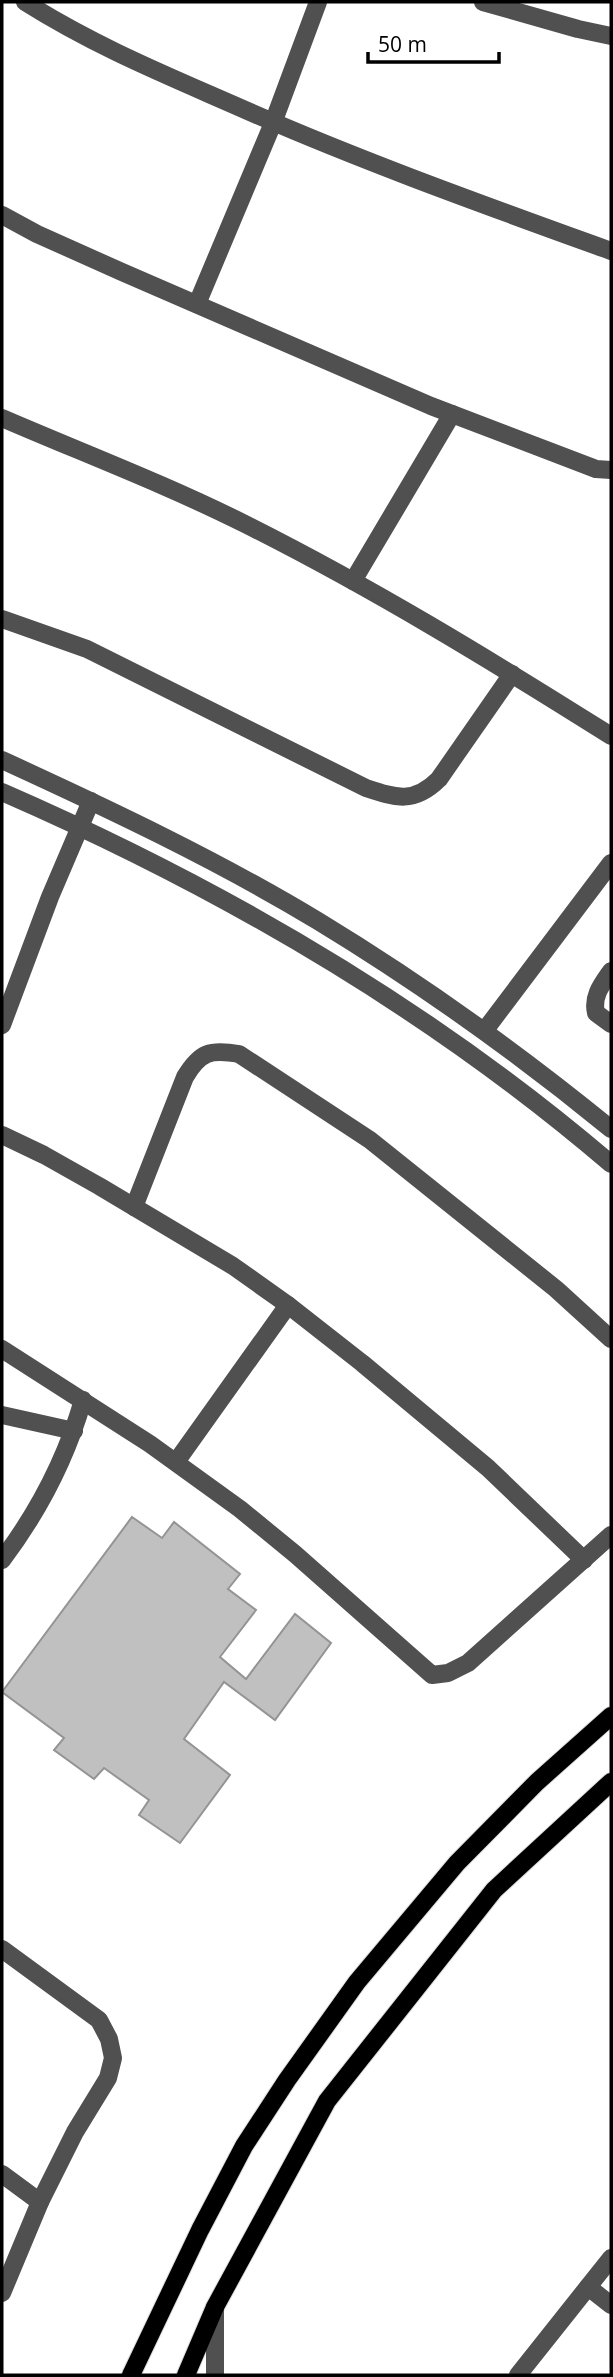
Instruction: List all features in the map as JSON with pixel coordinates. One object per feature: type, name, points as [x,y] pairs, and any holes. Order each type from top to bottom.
[{"type":"main road","points":[[131,2375],[200,2230],[244,2146],[357,1982],[457,1863],[537,1782],[611,1716]]},
{"type":"main road","points":[[186,2375],[215,2307],[327,2101],[494,1889],[611,1782]]},
{"type":"street","points":[[25,2],[119,56],[273,123],[462,197],[611,251]]},
{"type":"street","points":[[197,304],[273,123],[318,2]]},
{"type":"street","points":[[483,2],[611,36]]},
{"type":"street","points":[[2,215],[49,239],[453,414],[596,470],[611,470]]},
{"type":"street","points":[[354,582],[453,414]]},
{"type":"street","points":[[2,418],[134,472],[244,523],[354,582],[512,674],[611,736]]},
{"type":"street","points":[[2,619],[87,649],[366,788],[394,798],[427,791],[439,779],[512,674]]},
{"type":"street","points":[[2,760],[91,801],[244,879],[317,921],[485,1030],[611,1129]]},
{"type":"street","points":[[2,792],[147,858],[230,902],[383,993],[467,1051],[611,1164]]},
{"type":"street","points":[[2,1025],[50,897],[91,801]]},
{"type":"street","points":[[485,1030],[608,875]]},
{"type":"street","points":[[611,971],[596,993],[594,1004],[596,1013],[611,1024]]},
{"type":"street","points":[[134,1207],[185,1077],[195,1061],[213,1052],[239,1054],[370,1140],[556,1289],[611,1339]]},
{"type":"street","points":[[2,1135],[44,1155],[134,1207],[233,1266],[288,1305],[488,1468],[584,1560]]},
{"type":"street","points":[[176,1462],[288,1305]]},
{"type":"street","points":[[2,1349],[176,1462],[240,1509],[432,1675],[448,1673],[468,1663],[611,1535]]},
{"type":"street","points":[[2,1560],[33,1517],[59,1468],[83,1400]]},
{"type":"street","points":[[2,1415],[74,1431]]},
{"type":"street","points":[[2,1949],[99,2021],[109,2039],[113,2059],[108,2078],[75,2132],[40,2202],[2,2293]]},
{"type":"street","points":[[2,2174],[40,2202]]},
{"type":"street","points":[[518,2375],[611,2258]]},
{"type":"street","points":[[589,2287],[611,2305]]},
{"type":"street","points":[[215,2307],[215,2375]]},
{"type":"building","points":[[132,1517],[162,1538],[174,1522],[240,1574],[228,1589],[256,1610],[220,1657],[246,1679],[295,1614],[331,1643],[275,1720],[224,1682],[184,1739],[230,1775],[180,1843],[139,1815],[149,1800],[104,1768],[94,1779],[54,1750],[64,1738],[2,1692]]}]
